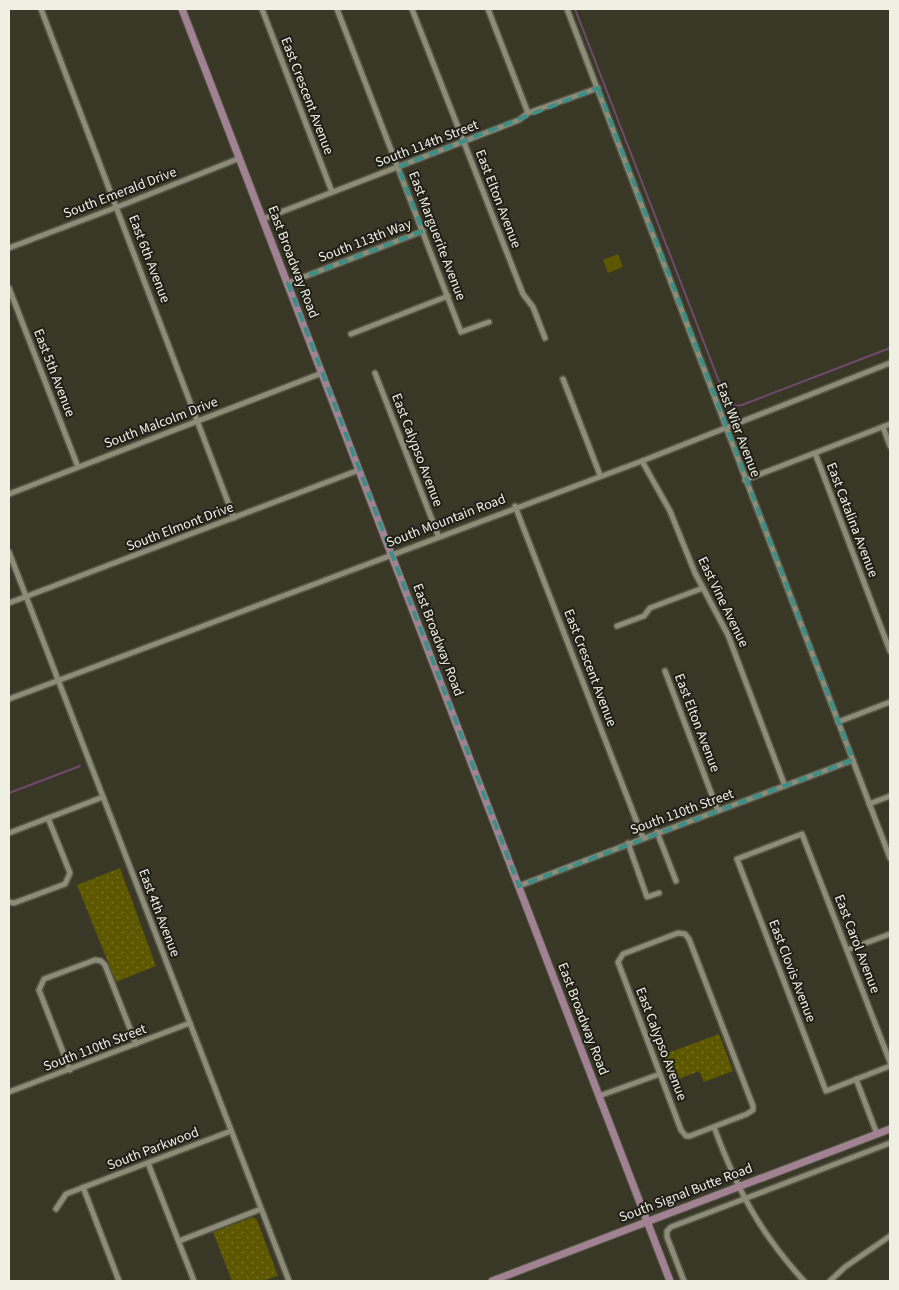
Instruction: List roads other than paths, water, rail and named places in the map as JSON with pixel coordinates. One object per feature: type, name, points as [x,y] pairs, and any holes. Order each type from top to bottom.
[{"type":"main road","name":"East Broadway Road","points":[[182,9],[670,1281]]},
{"type":"main road","name":"South Signal Butte Road","points":[[492,1281],[890,1129]]},
{"type":"street","name":"East 6th Avenue","points":[[41,9],[234,518]]},
{"type":"street","name":"East Crescent Avenue","points":[[262,9],[332,192]]},
{"type":"street","name":"East Marguerite Avenue","points":[[337,9],[461,332],[489,322]]},
{"type":"street","name":"East Elton Avenue","points":[[412,9],[522,294],[533,307],[545,338]]},
{"type":"street","points":[[488,9],[528,113]]},
{"type":"street","name":"East Wier Avenue","points":[[567,9],[890,858]]},
{"type":"street","name":"South 114th Street","points":[[263,219],[464,142],[519,120],[528,113],[598,88]]},
{"type":"street","name":"South Emerald Drive","points":[[9,248],[240,158]]},
{"type":"street","name":"South 113th Way","points":[[288,283],[423,231]]},
{"type":"street","name":"East 5th Avenue","points":[[9,288],[78,467]]},
{"type":"street","points":[[350,334],[448,296]]},
{"type":"street","name":"South Mountain Road","points":[[9,699],[438,535],[642,460],[890,363]]},
{"type":"street","name":"South Malcolm Drive","points":[[9,494],[322,373]]},
{"type":"street","name":"East Calypso Avenue","points":[[375,373],[438,535]]},
{"type":"street","points":[[563,380],[600,475]]},
{"type":"street","points":[[745,480],[890,424]]},
{"type":"street","points":[[883,427],[890,446]]},
{"type":"street","name":"East Catalina Avenue","points":[[815,453],[890,651]]},
{"type":"street","name":"East Vine Avenue","points":[[642,460],[670,511],[703,588],[728,635],[785,786]]},
{"type":"street","name":"South Elmont Drive","points":[[9,603],[359,470]]},
{"type":"street","name":"East Crescent Avenue","points":[[515,506],[643,838]]},
{"type":"street","name":"East 4th Avenue","points":[[9,552],[289,1281]]},
{"type":"street","points":[[617,626],[644,616],[650,608],[703,588]]},
{"type":"street","name":"East Elton Avenue","points":[[665,671],[718,811]]},
{"type":"street","points":[[838,722],[890,702]]},
{"type":"street","name":"South 110th Street","points":[[519,886],[656,832],[718,811],[853,760]]},
{"type":"street","points":[[870,804],[890,796]]},
{"type":"street","points":[[9,833],[103,797]]},
{"type":"street","points":[[9,902],[14,903],[40,894],[65,884],[69,879],[70,873],[48,818]]},
{"type":"street","points":[[656,832],[676,881]]},
{"type":"street","name":"East Carol Avenue","points":[[737,859],[802,834],[890,1062]]},
{"type":"street","points":[[628,843],[647,898],[659,893]]},
{"type":"street","name":"East Clovis Avenue","points":[[737,859],[826,1091],[856,1079]]},
{"type":"street","name":"East Calypso Avenue","points":[[678,933],[685,934],[689,939],[752,1102],[753,1110],[714,1127],[686,1136],[660,1074],[618,959],[623,954],[669,936],[678,933]]},
{"type":"street","points":[[847,950],[890,934]]},
{"type":"street","points":[[70,1070],[39,990],[40,983],[44,979],[61,972],[95,960],[101,961],[105,965],[136,1044]]},
{"type":"street","name":"South 110th Street","points":[[9,1092],[190,1023]]},
{"type":"street","points":[[876,1134],[856,1079],[890,1066]]},
{"type":"street","points":[[599,1096],[660,1074]]},
{"type":"street","points":[[714,1127],[744,1199],[774,1246],[804,1281]]},
{"type":"street","name":"South Parkwood","points":[[56,1209],[66,1194],[231,1131]]},
{"type":"street","name":"South Signal Butte Road","points":[[684,1281],[667,1231],[671,1227],[890,1143]]},
{"type":"street","points":[[148,1162],[194,1281]]},
{"type":"street","points":[[83,1187],[119,1281]]},
{"type":"street","points":[[179,1241],[261,1209]]},
{"type":"street","points":[[830,1281],[845,1267],[890,1236]]},
{"type":"waterway","points":[[575,9],[727,402],[736,406],[742,405],[890,348]]},
{"type":"waterway","points":[[9,793],[80,766]]}]
